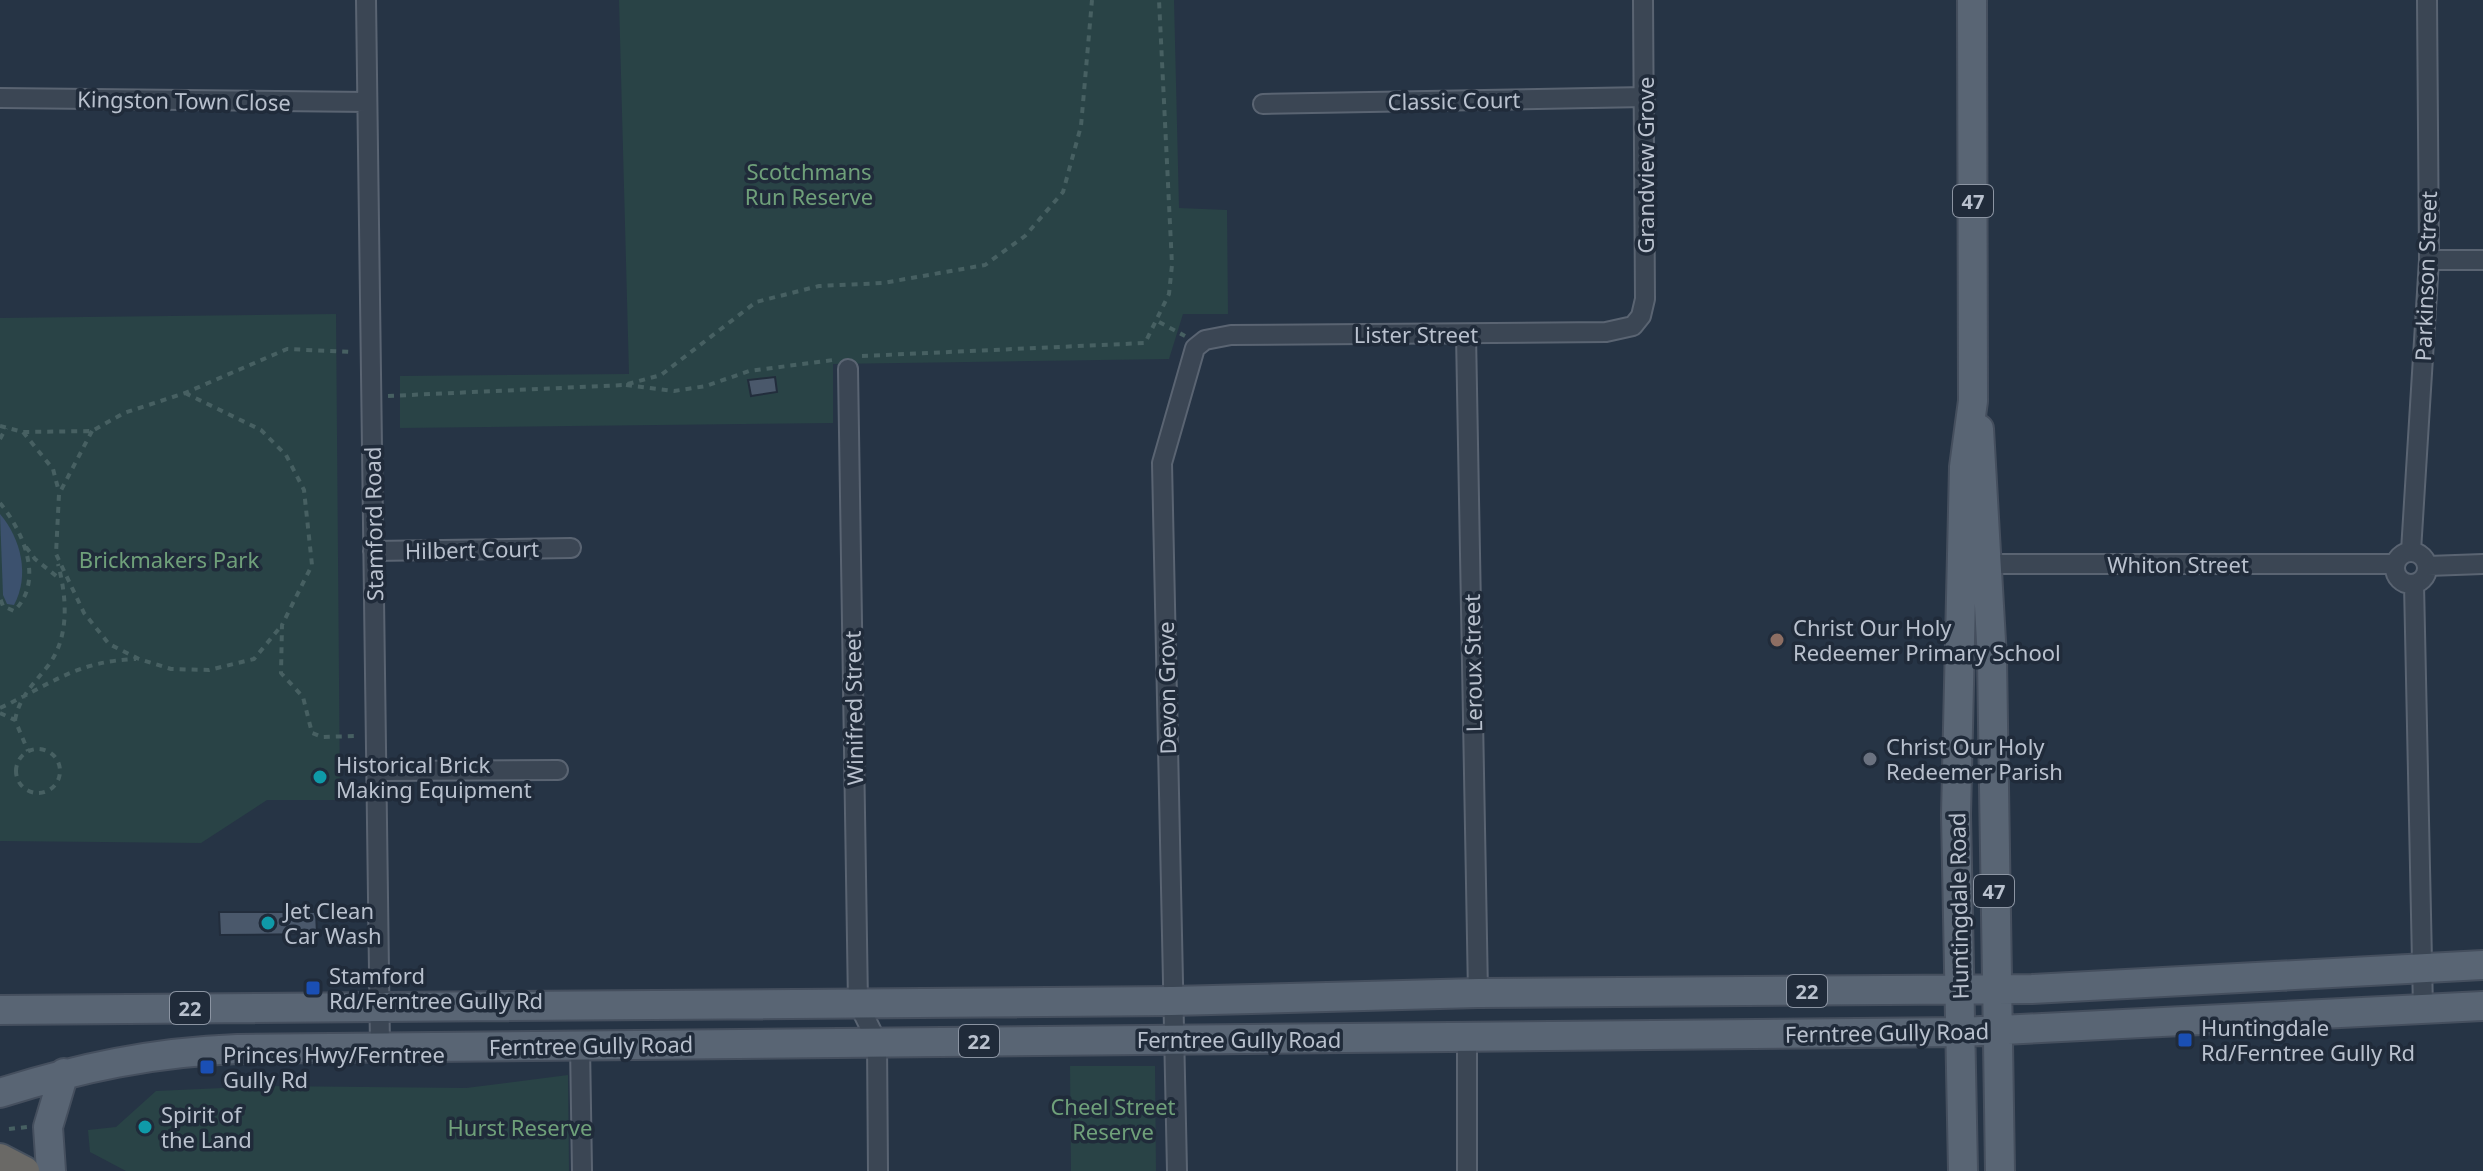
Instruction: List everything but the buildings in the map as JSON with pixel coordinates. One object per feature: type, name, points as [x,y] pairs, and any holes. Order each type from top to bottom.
[{"type":"highway","points":[[0,1158],[25,1171]]},
{"type":"main road","name":"Huntingdale Road","points":[[1963,1171],[1956,815],[1983,447],[1973,401],[1972,0]]},
{"type":"main road","name":"Huntingdale Road","points":[[1975,564],[1992,659],[2000,1171]]},
{"type":"main road","name":"Ferntree Gully Road","points":[[0,1010],[1172,1001],[1478,993],[2088,987],[2483,965]]},
{"type":"main road","name":"Ferntree Gully Road","points":[[0,1093],[64,1073],[168,1052],[1176,1038],[1467,1039],[1961,1032],[2483,1006]]},
{"type":"main road","points":[[51,1171],[48,1127],[64,1073]]},
{"type":"street","name":"Stamford Road","points":[[366,0],[380,1047]]},
{"type":"street","name":"Grandview Grove","points":[[1633,326],[1641,316],[1645,299],[1643,0]]},
{"type":"street","name":"Parkinson Street","points":[[2411,551],[2429,260],[2427,0]]},
{"type":"street","name":"Classic Court","points":[[1263,104],[1645,97]]},
{"type":"street","name":"Kingston Town Close","points":[[0,98],[367,102]]},
{"type":"street","points":[[2429,260],[2483,260]]},
{"type":"street","name":"Lister Street","points":[[1199,344],[1231,335],[1606,332],[1633,326]]},
{"type":"street","name":"Leroux Street","points":[[1466,334],[1478,993]]},
{"type":"street","name":"Devon Grove","points":[[1177,1171],[1162,463],[1192,354],[1199,344]]},
{"type":"street","name":"Winifred Street","points":[[845,362],[858,1003],[877,1042]]},
{"type":"street","name":"Hilbert Court","points":[[373,551],[571,548]]},
{"type":"street","points":[[2411,551],[2424,557],[2428,566],[2424,578],[2414,584],[2399,579],[2395,564],[2398,557],[2411,551]]},
{"type":"street","name":"Whiton Street","points":[[1975,564],[2395,564]]},
{"type":"street","points":[[2428,566],[2483,564]]},
{"type":"street","points":[[2414,584],[2423,1009]]},
{"type":"street","points":[[376,771],[558,770]]},
{"type":"street","points":[[1467,1039],[1467,1171]]},
{"type":"street","points":[[877,1042],[878,1171]]},
{"type":"street","points":[[580,1045],[582,1171]]},
{"type":"path","points":[[624,385],[661,375],[756,302],[819,286],[883,283],[985,265],[1025,236],[1063,192],[1081,126],[1092,0]]},
{"type":"path","points":[[371,396],[624,385],[674,391],[706,386],[749,371],[1145,343],[1159,322],[1169,294],[1172,265],[1159,0]]},
{"type":"path","points":[[1159,322],[1199,344]]},
{"type":"path","points":[[0,439],[3,427],[23,432],[92,431],[124,413],[185,393],[287,349],[370,352]]},
{"type":"path","points":[[56,554],[84,613],[109,644],[139,659],[171,669],[209,670],[254,659],[282,625],[312,565],[304,490],[286,455],[261,430],[185,393]]},
{"type":"path","points":[[59,494],[92,431]]},
{"type":"path","points":[[23,432],[53,469],[59,494],[56,554],[65,593],[62,637],[49,664],[19,699],[15,720],[28,752]]},
{"type":"path","points":[[0,503],[35,559],[63,581]]},
{"type":"path","points":[[0,598],[3,606],[14,611],[25,600],[29,571],[25,545]]},
{"type":"path","points":[[282,625],[281,673],[303,697],[312,733],[322,737],[376,735]]},
{"type":"path","points":[[15,720],[0,710],[65,672],[105,660],[139,659]]},
{"type":"path","points":[[43,750],[59,765],[58,780],[48,791],[33,793],[16,778],[17,763],[28,752],[43,750]]},
{"type":"green space","name":"Scotchmans Run Reserve","points":[[619,0],[1174,0],[1179,208],[1227,210],[1228,314],[1183,314],[1169,359],[833,364],[833,423],[400,428],[400,376],[629,374]]},
{"type":"green space","name":"Brickmakers Park","points":[[336,314],[340,800],[267,800],[201,843],[0,841],[0,318]]},
{"type":"green space","name":"Cheel Street Reserve","points":[[1070,1066],[1155,1066],[1156,1171],[1071,1171]]},
{"type":"green space","name":"Hurst Reserve","points":[[568,1075],[569,1171],[126,1171],[90,1152],[88,1130],[116,1127],[156,1091],[265,1086],[466,1088]]},
{"type":"water","points":[[0,514],[13,535],[21,558],[22,582],[14,605],[7,604],[3,595]]},
{"type":"place","name":"Christ Our Holy Redeemer Primary School","points":[[1777,640]]},
{"type":"place","name":"Christ Our Holy Redeemer Parish","points":[[1870,759]]},
{"type":"place","name":"Historical Brick Making Equipment","points":[[320,777]]},
{"type":"place","name":"Jet Clean Car Wash","points":[[268,923]]},
{"type":"place","name":"Stamford Rd/Ferntree Gully Rd","points":[[313,988]]},
{"type":"place","name":"Huntingdale Rd/Ferntree Gully Rd","points":[[2185,1040]]},
{"type":"place","name":"Princes Hwy/Ferntree Gully Rd","points":[[207,1067]]},
{"type":"place","name":"Spirit of the Land","points":[[145,1127]]}]
